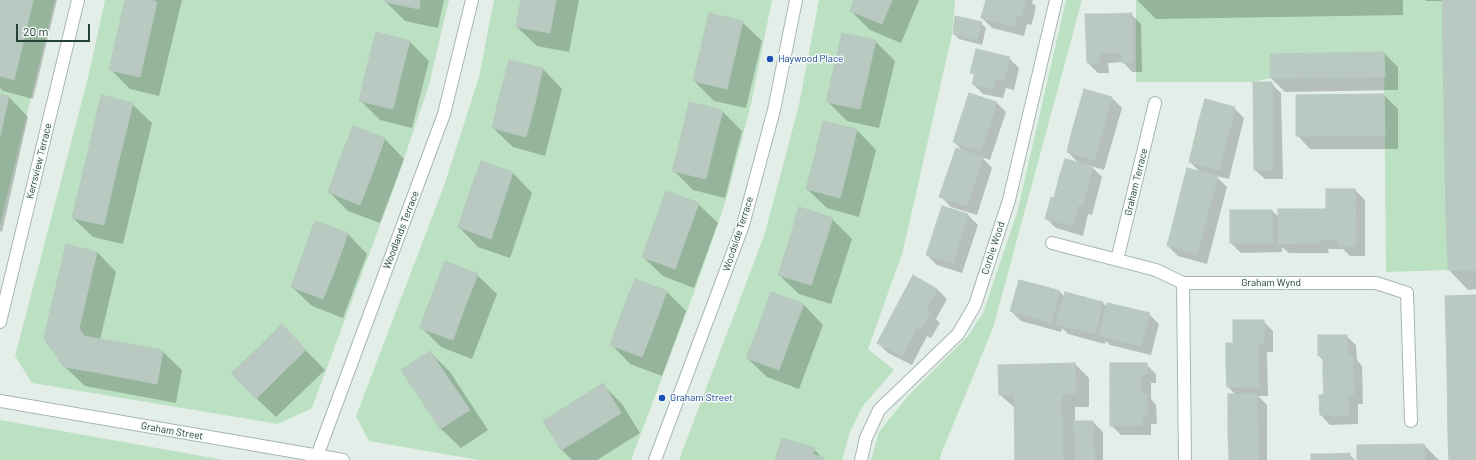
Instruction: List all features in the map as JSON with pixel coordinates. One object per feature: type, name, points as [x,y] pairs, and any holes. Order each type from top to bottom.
[{"type":"street","name":"Kerrsview Terrace","points":[[0,322],[78,0]]},
{"type":"street","name":"Woodlands Terrace","points":[[317,456],[444,114],[472,0]]},
{"type":"street","name":"Woodside Terrace","points":[[655,460],[743,225],[774,110],[796,0]]},
{"type":"street","name":"Corbie Wood","points":[[861,460],[866,438],[879,410],[958,334],[975,305],[1009,200],[1056,0]]},
{"type":"street","name":"Graham Terrace","points":[[1117,260],[1155,103]]},
{"type":"street","points":[[1052,243],[1156,270],[1183,283],[1185,460]]},
{"type":"street","name":"Graham Wynd","points":[[1183,283],[1376,283],[1407,293],[1411,421]]},
{"type":"street","name":"Graham Street","points":[[0,401],[343,460]]},
{"type":"green space","points":[[0,0],[55,0],[0,225]]},
{"type":"green space","points":[[105,0],[449,0],[429,85],[396,182],[312,408],[278,424],[32,383],[15,356],[88,78]]},
{"type":"green space","points":[[494,0],[772,0],[751,104],[726,200],[695,290],[631,460],[479,460],[369,441],[356,416],[444,186],[479,77]]},
{"type":"green space","points":[[819,0],[955,0],[952,34],[903,251],[868,349],[894,370],[862,407],[850,432],[842,460],[679,460],[765,233],[799,105]]},
{"type":"green space","points":[[1066,0],[1082,0],[993,328],[941,454],[940,460],[871,460],[879,432],[907,397],[968,336],[983,313],[1017,213]]},
{"type":"green space","points":[[1136,0],[1442,0],[1448,270],[1386,272],[1384,52],[1270,54],[1270,78],[1253,82],[1136,82]]},
{"type":"green space","points":[[0,420],[224,460],[0,460]]},
{"type":"building","points":[[0,0],[33,0],[28,22],[0,16]]},
{"type":"building","points":[[125,0],[150,0],[157,2],[140,77],[109,70]]},
{"type":"building","points":[[385,0],[420,0],[419,9],[385,2]]},
{"type":"building","points":[[521,0],[556,0],[550,33],[516,27]]},
{"type":"building","points":[[854,0],[892,0],[882,24],[850,11]]},
{"type":"building","points":[[986,0],[1000,0],[1024,6],[1021,16],[1017,15],[1014,26],[981,18]]},
{"type":"building","points":[[1000,0],[1025,0],[1024,6]]},
{"type":"building","points":[[1442,0],[1476,0],[1476,52],[1443,53]]},
{"type":"building","points":[[709,13],[743,21],[735,55],[701,47]]},
{"type":"building","points":[[1132,13],[1133,62],[1122,63],[1121,53],[1111,53],[1110,14]]},
{"type":"building","points":[[1085,14],[1110,14],[1111,53],[1099,53],[1099,63],[1087,63]]},
{"type":"building","points":[[0,16],[28,22],[14,80],[0,76]]},
{"type":"building","points":[[955,16],[982,22],[977,40],[953,34]]},
{"type":"building","points":[[376,32],[410,41],[401,75],[367,67]]},
{"type":"building","points":[[842,33],[876,40],[868,75],[834,67]]},
{"type":"building","points":[[701,47],[735,55],[727,89],[693,81]]},
{"type":"building","points":[[976,49],[1010,57],[1004,81],[996,79],[994,89],[972,84],[975,74],[970,73]]},
{"type":"building","points":[[1384,52],[1385,77],[1270,78],[1270,54]]},
{"type":"building","points":[[1476,52],[1476,107],[1444,107],[1443,53]]},
{"type":"building","points":[[509,60],[543,68],[535,103],[500,94]]},
{"type":"building","points":[[367,67],[401,75],[393,109],[359,101]]},
{"type":"building","points":[[834,67],[868,75],[860,109],[826,102]]},
{"type":"building","points":[[1253,82],[1272,82],[1273,170],[1254,170]]},
{"type":"building","points":[[1084,89],[1112,97],[1106,118],[1078,110]]},
{"type":"building","points":[[969,93],[997,102],[981,151],[953,142]]},
{"type":"building","points":[[0,94],[9,96],[0,136]]},
{"type":"building","points":[[500,94],[535,103],[526,137],[492,128]]},
{"type":"building","points":[[1384,94],[1385,135],[1296,136],[1296,95]]},
{"type":"building","points":[[101,95],[133,103],[118,164],[87,156]]},
{"type":"building","points":[[1205,99],[1235,107],[1230,128],[1199,120]]},
{"type":"building","points":[[689,102],[723,110],[714,145],[681,137]]},
{"type":"building","points":[[1444,107],[1476,107],[1476,161],[1445,162]]},
{"type":"building","points":[[1078,110],[1106,118],[1100,139],[1072,131]]},
{"type":"building","points":[[1199,120],[1230,128],[1224,149],[1194,141]]},
{"type":"building","points":[[823,121],[857,129],[849,163],[815,155]]},
{"type":"building","points":[[353,126],[385,138],[373,172],[340,159]]},
{"type":"building","points":[[1072,131],[1100,139],[1095,160],[1067,152]]},
{"type":"building","points":[[681,137],[714,145],[706,179],[672,171]]},
{"type":"building","points":[[1194,141],[1224,149],[1219,170],[1189,162]]},
{"type":"building","points":[[956,148],[983,157],[967,206],[939,197]]},
{"type":"building","points":[[815,155],[849,163],[840,198],[806,189]]},
{"type":"building","points":[[87,156],[118,164],[104,225],[72,218]]},
{"type":"building","points":[[340,159],[373,172],[360,205],[328,192]]},
{"type":"building","points":[[1065,159],[1093,166],[1088,186],[1059,178]]},
{"type":"building","points":[[481,161],[513,172],[502,206],[469,194]]},
{"type":"building","points":[[1476,161],[1476,216],[1446,216],[1445,162]]},
{"type":"building","points":[[1187,168],[1218,176],[1213,196],[1182,187]]},
{"type":"building","points":[[1059,178],[1088,186],[1083,206],[1054,198]]},
{"type":"building","points":[[1182,187],[1213,196],[1207,215],[1177,207]]},
{"type":"building","points":[[1326,189],[1355,189],[1356,246],[1339,246],[1339,240],[1319,240],[1319,209],[1326,209]]},
{"type":"building","points":[[666,191],[699,203],[687,236],[654,224]]},
{"type":"building","points":[[469,194],[502,206],[491,239],[458,227]]},
{"type":"building","points":[[1051,197],[1078,205],[1073,226],[1045,219]]},
{"type":"building","points":[[942,206],[968,214],[953,263],[926,255]]},
{"type":"building","points":[[799,207],[833,218],[822,252],[789,241]]},
{"type":"building","points":[[1177,207],[1207,215],[1202,235],[1172,227]]},
{"type":"building","points":[[1278,209],[1298,209],[1299,243],[1278,244]]},
{"type":"building","points":[[1298,209],[1319,209],[1319,243],[1299,243]]},
{"type":"building","points":[[1230,210],[1251,210],[1251,243],[1230,243]]},
{"type":"building","points":[[1251,210],[1272,210],[1273,243],[1251,243]]},
{"type":"building","points":[[1446,216],[1476,216],[1476,270],[1448,270]]},
{"type":"building","points":[[315,221],[348,233],[336,267],[303,254]]},
{"type":"building","points":[[654,224],[687,236],[675,269],[642,257]]},
{"type":"building","points":[[1172,227],[1202,235],[1197,254],[1167,246]]},
{"type":"building","points":[[789,241],[822,252],[811,285],[778,275]]},
{"type":"building","points":[[66,244],[97,252],[81,320],[50,312]]},
{"type":"building","points":[[303,254],[336,267],[323,299],[291,287]]},
{"type":"building","points":[[445,261],[478,274],[465,307],[432,295]]},
{"type":"building","points":[[913,275],[937,289],[926,310],[930,312],[921,329],[917,327],[902,356],[877,343]]},
{"type":"building","points":[[635,279],[667,291],[655,324],[622,312]]},
{"type":"building","points":[[1019,280],[1039,285],[1031,317],[1010,311]]},
{"type":"building","points":[[1039,285],[1060,291],[1051,323],[1031,317]]},
{"type":"building","points":[[771,292],[804,304],[791,337],[759,325]]},
{"type":"building","points":[[1065,292],[1084,297],[1076,329],[1056,324]]},
{"type":"building","points":[[432,295],[465,307],[453,340],[420,328]]},
{"type":"building","points":[[1476,295],[1476,367],[1447,367],[1445,296]]},
{"type":"building","points":[[1084,297],[1103,302],[1095,334],[1076,329]]},
{"type":"building","points":[[1107,303],[1129,308],[1120,341],[1099,335]]},
{"type":"building","points":[[1129,308],[1150,313],[1141,346],[1120,341]]},
{"type":"building","points":[[50,312],[81,320],[79,328],[84,336],[100,339],[94,372],[64,367],[44,339]]},
{"type":"building","points":[[622,312],[655,324],[642,357],[610,345]]},
{"type":"building","points":[[1233,320],[1264,320],[1264,343],[1233,343]]},
{"type":"building","points":[[282,324],[306,350],[281,374],[257,349]]},
{"type":"building","points":[[759,325],[791,337],[779,370],[746,358]]},
{"type":"building","points":[[1318,335],[1347,335],[1348,355],[1318,356]]},
{"type":"building","points":[[100,339],[163,350],[157,384],[94,372]]},
{"type":"building","points":[[1226,343],[1258,343],[1258,365],[1226,365]]},
{"type":"building","points":[[257,349],[281,374],[256,399],[231,373]]},
{"type":"building","points":[[430,351],[450,381],[421,400],[401,370]]},
{"type":"building","points":[[1353,355],[1353,375],[1323,375],[1323,356]]},
{"type":"building","points":[[1075,363],[1076,393],[1061,394],[1063,460],[1015,460],[1014,395],[999,395],[998,365]]},
{"type":"building","points":[[1110,363],[1147,363],[1147,374],[1141,374],[1141,384],[1110,384]]},
{"type":"building","points":[[1226,365],[1258,365],[1259,387],[1227,387]]},
{"type":"building","points":[[1447,367],[1476,367],[1476,438],[1448,438]]},
{"type":"building","points":[[1323,375],[1353,375],[1354,394],[1324,395]]},
{"type":"building","points":[[450,381],[470,410],[440,429],[421,400]]},
{"type":"building","points":[[603,383],[621,413],[591,432],[573,402]]},
{"type":"building","points":[[1110,384],[1141,384],[1141,394],[1147,394],[1147,405],[1110,405]]},
{"type":"building","points":[[1228,394],[1257,394],[1257,414],[1228,415]]},
{"type":"building","points":[[1348,394],[1349,415],[1320,415],[1319,395]]},
{"type":"building","points":[[573,402],[591,432],[561,450],[543,421]]},
{"type":"building","points":[[1110,405],[1147,405],[1147,414],[1142,415],[1142,425],[1110,426]]},
{"type":"building","points":[[1257,414],[1258,435],[1228,435],[1228,415]]},
{"type":"building","points":[[1074,421],[1093,421],[1094,460],[1075,460]]},
{"type":"building","points":[[1228,435],[1258,435],[1258,455],[1229,456]]},
{"type":"building","points":[[782,438],[815,448],[813,454],[824,458],[823,460],[775,460]]},
{"type":"building","points":[[1448,438],[1476,438],[1476,460],[1449,460]]},
{"type":"building","points":[[1424,444],[1425,460],[1357,460],[1357,445]]},
{"type":"building","points":[[1350,453],[1350,460],[1330,460],[1330,454]]},
{"type":"building","points":[[1311,454],[1330,454],[1330,460],[1311,460]]},
{"type":"building","points":[[1258,455],[1258,460],[1229,460],[1229,456]]},
{"type":"place","name":"Haywood Place","points":[[770,59]]},
{"type":"place","name":"Graham Street","points":[[662,398]]}]
